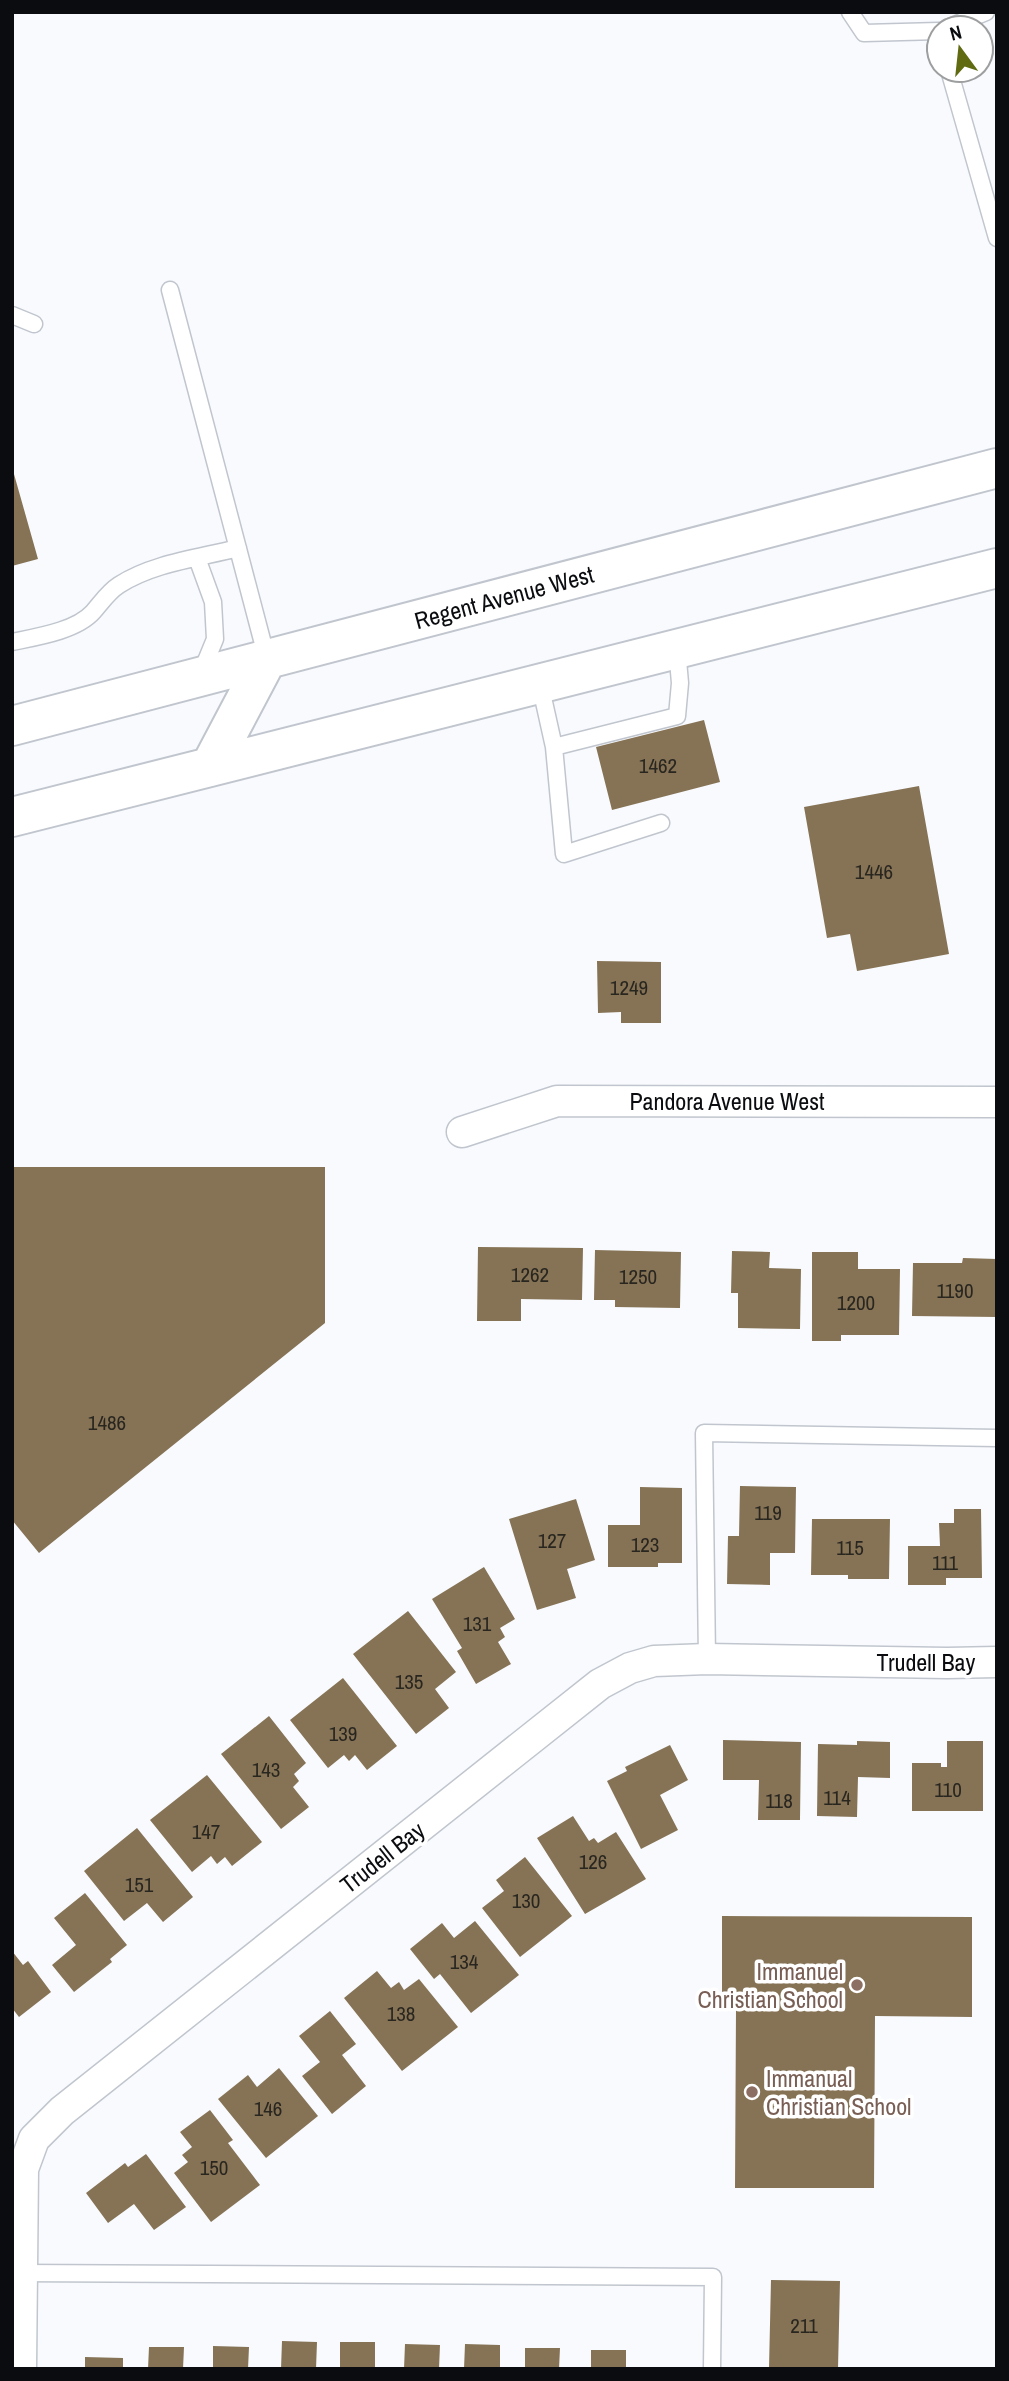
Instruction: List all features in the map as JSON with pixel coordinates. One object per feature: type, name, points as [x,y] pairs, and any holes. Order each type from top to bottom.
[{"type":"main road","name":"Regent Avenue West","points":[[12,726],[997,468]]},
{"type":"main road","points":[[12,817],[997,568]]},
{"type":"main road","points":[[209,767],[267,659]]},
{"type":"street","name":"Pandora Avenue West","points":[[462,1132],[557,1101],[997,1101]]},
{"type":"street","name":"Trudell Bay","points":[[21,2369],[17,2273],[23,2169],[34,2138],[62,2111],[600,1684],[630,1668],[654,1661],[707,1659],[997,1662]]},
{"type":"lane","points":[[850,12],[864,33],[925,33]]},
{"type":"lane","points":[[953,84],[997,238]]},
{"type":"lane","points":[[170,290],[267,659]]},
{"type":"lane","points":[[12,315],[34,324]]},
{"type":"lane","points":[[12,642],[77,625],[118,585],[149,570],[238,548]]},
{"type":"lane","points":[[197,558],[213,602],[215,639],[198,678]]},
{"type":"lane","points":[[554,747],[677,716],[680,683],[677,649]]},
{"type":"lane","points":[[540,684],[554,747],[564,854],[661,822]]},
{"type":"lane","points":[[707,1659],[704,1433],[997,1438]]},
{"type":"lane","points":[[17,2273],[713,2277],[712,2369]]},
{"type":"building","points":[[12,467],[38,559],[12,566]]},
{"type":"building","points":[[704,720],[720,782],[612,810],[596,747]]},
{"type":"building","points":[[919,786],[949,954],[857,971],[850,934],[827,938],[804,807]]},
{"type":"building","points":[[597,961],[661,962],[661,1023],[621,1023],[621,1012],[598,1013]]},
{"type":"building","points":[[12,1167],[325,1167],[325,1323],[39,1553],[12,1520]]},
{"type":"building","points":[[478,1247],[583,1248],[582,1300],[521,1299],[521,1321],[477,1321]]},
{"type":"building","points":[[595,1250],[681,1252],[680,1308],[615,1307],[615,1300],[594,1300]]},
{"type":"building","points":[[732,1251],[770,1252],[769,1268],[801,1269],[800,1329],[738,1328],[738,1293],[731,1293]]},
{"type":"building","points":[[812,1252],[858,1252],[858,1269],[900,1269],[899,1335],[841,1335],[841,1341],[812,1341]]},
{"type":"building","points":[[963,1258],[997,1259],[997,1317],[912,1316],[913,1263],[962,1263]]},
{"type":"building","points":[[740,1486],[796,1487],[795,1553],[770,1553],[770,1585],[727,1584],[728,1536],[739,1536]]},
{"type":"building","points":[[640,1487],[682,1488],[682,1563],[658,1563],[658,1567],[608,1567],[608,1525],[640,1525]]},
{"type":"building","points":[[576,1499],[595,1560],[567,1569],[576,1598],[537,1610],[509,1519]]},
{"type":"building","points":[[954,1509],[981,1509],[982,1578],[946,1578],[946,1585],[908,1585],[908,1546],[940,1546],[939,1523],[954,1523]]},
{"type":"building","points":[[812,1519],[890,1519],[889,1579],[811,1575]]},
{"type":"building","points":[[484,1567],[515,1619],[500,1628],[505,1637],[498,1642],[511,1664],[476,1684],[457,1651],[462,1648],[432,1599]]},
{"type":"building","points":[[408,1611],[456,1672],[435,1689],[449,1708],[416,1734],[353,1654]]},
{"type":"building","points":[[343,1678],[397,1746],[367,1770],[355,1755],[349,1761],[344,1755],[328,1768],[290,1720]]},
{"type":"building","points":[[269,1716],[306,1763],[294,1774],[299,1781],[293,1787],[309,1807],[281,1829],[221,1754]]},
{"type":"building","points":[[723,1740],[801,1742],[800,1820],[758,1820],[759,1780],[723,1780]]},
{"type":"building","points":[[857,1741],[890,1742],[890,1778],[858,1777],[857,1817],[817,1816],[818,1744],[857,1745]]},
{"type":"building","points":[[947,1741],[983,1741],[983,1811],[912,1811],[912,1763],[941,1763],[941,1767],[947,1767]]},
{"type":"building","points":[[670,1745],[688,1780],[660,1795],[678,1830],[641,1849],[607,1781],[627,1771],[625,1767]]},
{"type":"building","points":[[207,1775],[262,1842],[232,1866],[225,1857],[217,1864],[211,1856],[192,1872],[150,1820]]},
{"type":"building","points":[[573,1816],[589,1841],[594,1838],[598,1843],[616,1832],[646,1879],[585,1914],[537,1838]]},
{"type":"building","points":[[137,1828],[193,1897],[163,1922],[147,1903],[124,1921],[84,1871]]},
{"type":"building","points":[[525,1857],[572,1916],[520,1957],[482,1908],[504,1891],[496,1880]]},
{"type":"building","points":[[85,1893],[127,1945],[110,1959],[112,1962],[74,1992],[52,1965],[76,1945],[54,1918]]},
{"type":"building","points":[[722,1916],[972,1917],[972,2017],[875,2016],[874,2188],[735,2188],[736,2009],[722,2009]]},
{"type":"building","points":[[475,1921],[519,1975],[471,2013],[440,1974],[434,1979],[410,1949],[442,1923],[454,1938]]},
{"type":"building","points":[[12,1951],[23,1965],[28,1961],[51,1992],[19,2017],[12,2008]]},
{"type":"building","points":[[377,1971],[391,1988],[399,1982],[404,1990],[419,1979],[458,2027],[402,2071],[344,1998]]},
{"type":"building","points":[[330,2011],[356,2044],[342,2055],[366,2086],[332,2114],[302,2076],[320,2062],[299,2036]]},
{"type":"building","points":[[279,2068],[318,2116],[266,2158],[218,2099],[248,2075],[257,2087]]},
{"type":"building","points":[[210,2110],[233,2140],[228,2143],[260,2185],[211,2222],[174,2173],[188,2162],[182,2155],[192,2147],[180,2132]]},
{"type":"building","points":[[146,2154],[186,2207],[154,2230],[134,2204],[108,2223],[86,2193],[125,2163],[128,2167]]},
{"type":"building","points":[[771,2280],[840,2281],[838,2369],[769,2369]]},
{"type":"building","points":[[282,2341],[317,2342],[316,2369],[281,2369]]},
{"type":"building","points":[[340,2342],[375,2342],[375,2369],[340,2369]]},
{"type":"building","points":[[405,2344],[440,2345],[439,2369],[404,2369]]},
{"type":"building","points":[[465,2344],[500,2345],[500,2369],[464,2369]]},
{"type":"building","points":[[213,2346],[249,2347],[248,2369],[213,2369]]},
{"type":"building","points":[[149,2347],[184,2347],[183,2369],[148,2369]]},
{"type":"building","points":[[525,2348],[560,2348],[559,2369],[525,2369]]},
{"type":"building","points":[[591,2350],[626,2350],[626,2369],[591,2369]]},
{"type":"building","points":[[85,2357],[123,2358],[123,2369],[85,2369]]},
{"type":"place","name":"Immanuel Christian School","points":[[857,1985]]},
{"type":"place","name":"Immanual Christian School","points":[[752,2092]]}]
